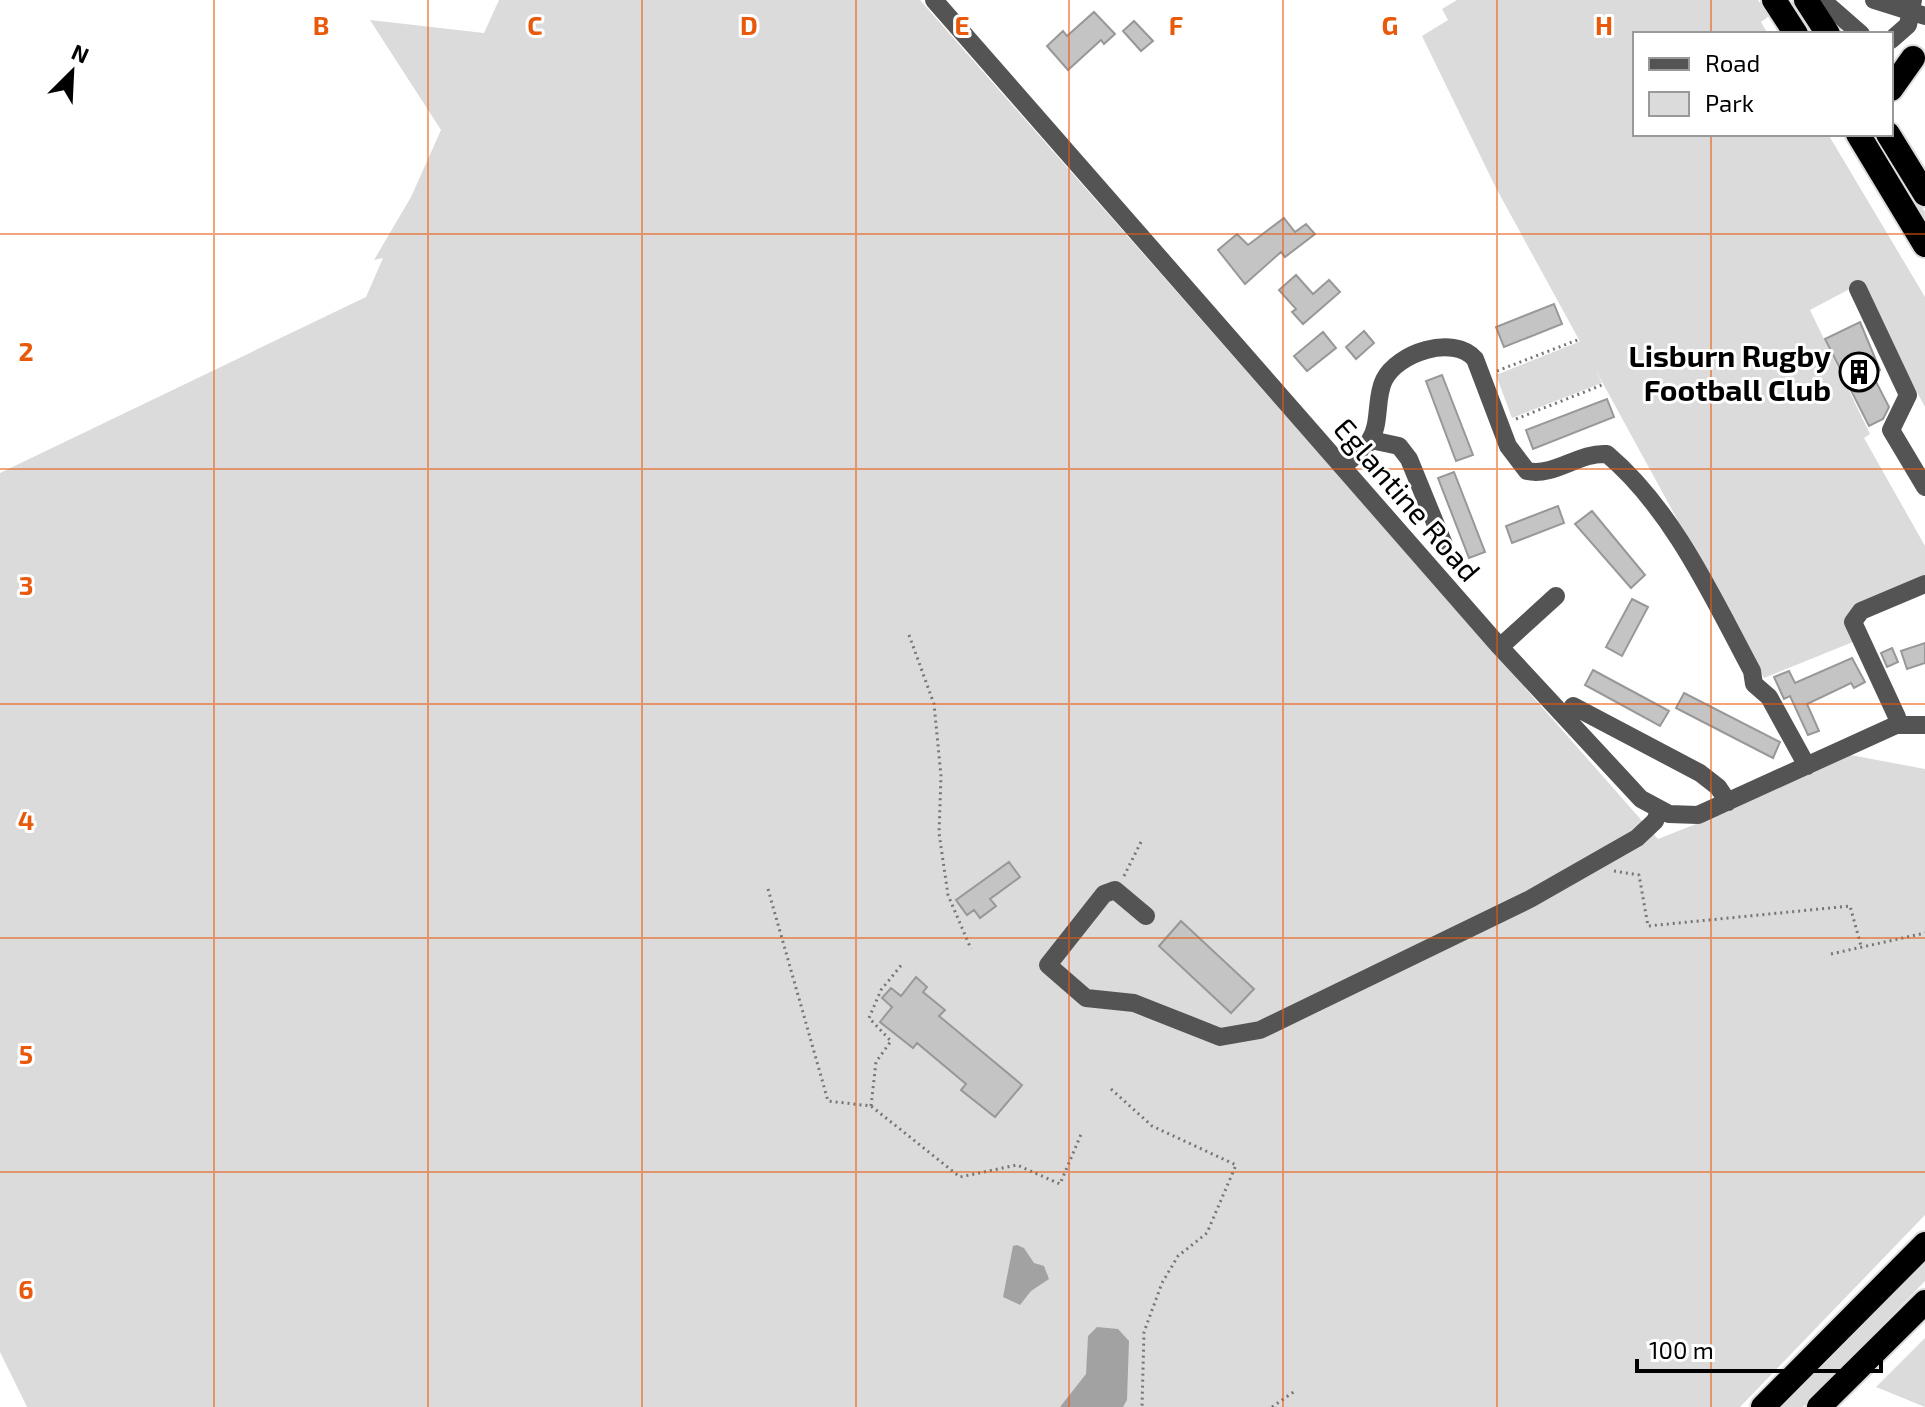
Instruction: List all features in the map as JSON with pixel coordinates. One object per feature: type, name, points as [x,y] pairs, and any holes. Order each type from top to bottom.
[{"type":"highway","points":[[1774,0],[1795,32]]},
{"type":"highway","points":[[1806,0],[1827,32]]},
{"type":"highway","points":[[1893,86],[1910,58]]},
{"type":"highway","points":[[1859,136],[1925,245]]},
{"type":"highway","points":[[1889,136],[1925,194]]},
{"type":"highway","points":[[1763,1407],[1925,1244]]},
{"type":"highway","points":[[1819,1407],[1925,1302]]},
{"type":"street","name":"Eglantine Road","points":[[934,0],[1500,647],[1618,776],[1659,811]]},
{"type":"street","points":[[1822,0],[1859,32]]},
{"type":"street","points":[[1874,0],[1916,9],[1908,25],[1893,38]]},
{"type":"street","points":[[1858,289],[1908,395],[1891,430],[1925,487]]},
{"type":"street","points":[[1343,466],[1371,440],[1380,388],[1386,375],[1403,361],[1450,345],[1468,352],[1482,377],[1508,446],[1527,471],[1541,474],[1593,453],[1607,454],[1631,478],[1702,576],[1752,671],[1754,684],[1769,697],[1807,766]]},
{"type":"street","points":[[1371,440],[1399,446],[1409,459],[1445,547]]},
{"type":"street","points":[[1896,725],[1897,717],[1853,622],[1861,611],[1925,584]]},
{"type":"street","points":[[1500,647],[1556,596]]},
{"type":"street","points":[[1573,706],[1700,773],[1718,787],[1728,802]]},
{"type":"street","points":[[1146,916],[1115,890],[1104,894],[1048,965],[1086,998],[1134,1003],[1220,1037],[1260,1030],[1530,899],[1637,838],[1655,821],[1659,811],[1698,815],[1896,725],[1925,725]]},
{"type":"path","points":[[1482,377],[1580,339]]},
{"type":"path","points":[[1500,425],[1602,385]]},
{"type":"path","points":[[909,635],[934,704],[941,776],[939,833],[948,895],[971,949]]},
{"type":"path","points":[[1115,890],[1134,860],[1142,840]]},
{"type":"path","points":[[1601,877],[1615,870],[1639,875],[1648,926],[1850,906],[1861,946]]},
{"type":"path","points":[[768,889],[828,1101],[871,1106],[960,1177],[1017,1165],[1060,1184],[1082,1132]]},
{"type":"path","points":[[1831,954],[1925,933]]},
{"type":"path","points":[[871,1106],[876,1062],[891,1041],[869,1018],[881,990],[903,963]]},
{"type":"path","points":[[1111,1089],[1152,1126],[1236,1165],[1207,1233],[1178,1256],[1162,1283],[1144,1332],[1142,1407]]},
{"type":"path","points":[[1272,1407],[1295,1391]]},
{"type":"green space","points":[[499,0],[920,0],[1658,839],[1729,811],[1845,754],[1925,769],[1925,1215],[1740,1407],[27,1407],[0,1352],[0,473],[366,297],[383,258],[374,260],[411,197],[441,130],[370,20],[484,33]]},
{"type":"green space","points":[[1457,0],[1758,0],[1769,16],[1761,22],[1767,32],[1633,32],[1633,136],[1829,136],[1925,297],[1925,407],[1859,284],[1810,310],[1870,434],[1864,438],[1925,546],[1925,578],[1859,605],[1853,642],[1764,678],[1496,188],[1422,36],[1448,20],[1442,9]]},
{"type":"green space","points":[[1870,136],[1878,136],[1925,212],[1925,224]]},
{"type":"green space","points":[[1581,341],[1602,383],[1512,418],[1496,375]]},
{"type":"green space","points":[[1925,1259],[1925,1281],[1803,1407],[1779,1407]]},
{"type":"green space","points":[[1925,1338],[1925,1407],[1876,1387]]},
{"type":"shaded area","points":[[1013,1246],[1024,1248],[1034,1263],[1044,1266],[1049,1279],[1031,1291],[1020,1305],[1003,1297]]},
{"type":"shaded area","points":[[1097,1327],[1118,1329],[1129,1341],[1127,1400],[1123,1407],[1060,1407],[1086,1374],[1088,1336]]},
{"type":"building","points":[[1094,12],[1115,34],[1104,44],[1101,40],[1068,70],[1047,46],[1063,31],[1067,36]]},
{"type":"building","points":[[1134,21],[1153,41],[1141,51],[1123,31]]},
{"type":"building","points":[[1284,218],[1295,232],[1306,224],[1315,234],[1285,257],[1281,252],[1245,284],[1218,250],[1237,234],[1248,245]]},
{"type":"building","points":[[1296,275],[1313,294],[1329,280],[1340,292],[1303,324],[1292,312],[1296,309],[1279,290]]},
{"type":"building","points":[[1554,304],[1562,324],[1504,347],[1496,327]]},
{"type":"building","name":"Lisburn Rugby Football Club","points":[[1860,322],[1880,370],[1872,374],[1889,407],[1883,419],[1869,426],[1825,339]]},
{"type":"building","points":[[1364,331],[1374,343],[1356,359],[1346,347]]},
{"type":"building","points":[[1323,332],[1336,348],[1307,371],[1294,356]]},
{"type":"building","points":[[1442,375],[1473,455],[1456,461],[1426,381]]},
{"type":"building","points":[[1607,399],[1614,417],[1533,449],[1526,430]]},
{"type":"building","points":[[1454,472],[1485,552],[1469,558],[1438,478]]},
{"type":"building","points":[[1558,506],[1564,523],[1512,543],[1506,526]]},
{"type":"building","points":[[1592,511],[1645,575],[1631,588],[1575,524]]},
{"type":"building","points":[[1632,599],[1648,607],[1622,656],[1606,647]]},
{"type":"building","points":[[1925,643],[1925,663],[1907,669],[1901,651]]},
{"type":"building","points":[[1892,648],[1898,662],[1887,667],[1881,653]]},
{"type":"building","points":[[1852,658],[1865,682],[1854,688],[1851,683],[1807,704],[1819,731],[1808,735],[1790,696],[1784,699],[1774,677],[1789,671],[1795,683]]},
{"type":"building","points":[[1593,670],[1669,711],[1660,726],[1585,685]]},
{"type":"building","points":[[1684,693],[1780,742],[1773,758],[1676,708]]},
{"type":"building","points":[[1009,862],[1020,877],[990,899],[996,906],[980,918],[974,910],[967,915],[956,900]]},
{"type":"building","points":[[1181,921],[1254,989],[1231,1013],[1159,946]]},
{"type":"building","points":[[916,977],[927,987],[923,992],[945,1010],[939,1016],[1022,1085],[995,1117],[961,1090],[966,1084],[917,1043],[913,1048],[880,1022],[892,1007],[882,998],[891,988],[901,996]]},
{"type":"place","name":"Lisburn Rugby Football Club","points":[[1859,372]]}]
